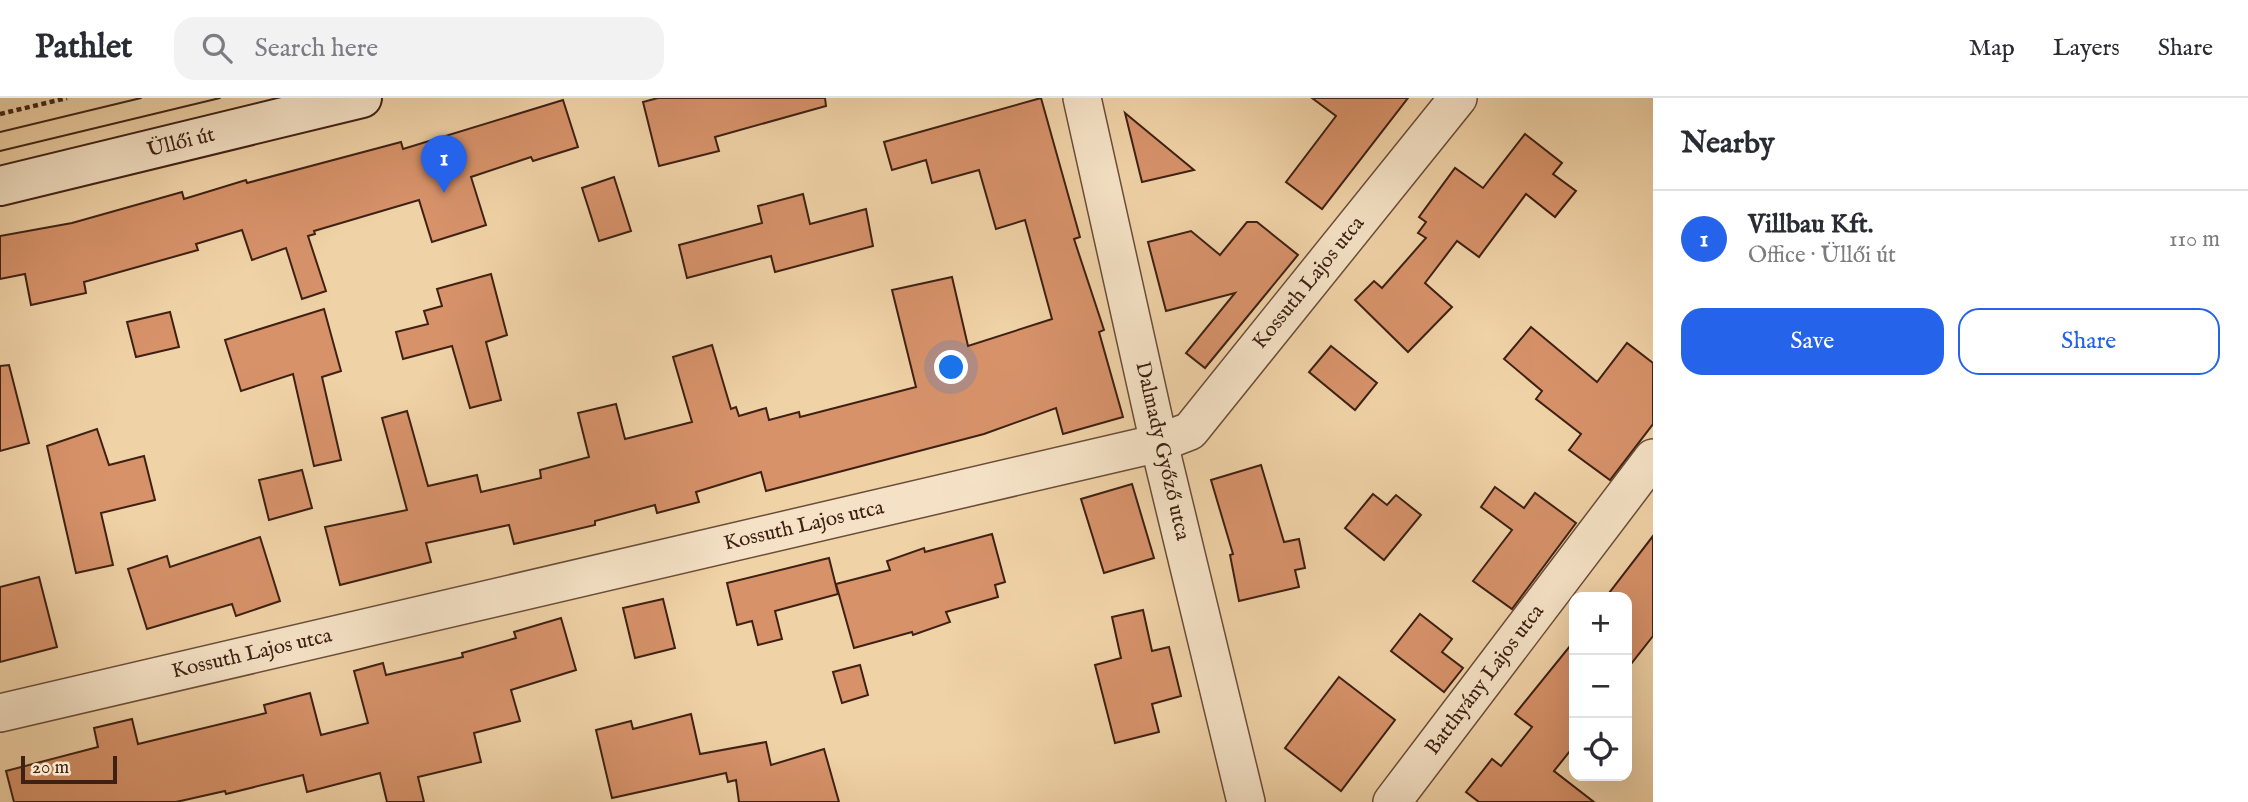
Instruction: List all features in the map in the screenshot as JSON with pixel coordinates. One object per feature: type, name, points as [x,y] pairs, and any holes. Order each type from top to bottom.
[{"type":"main road","name":"Üllői út","points":[[0,187],[362,98]]},
{"type":"street","name":"Dalmady Győző utca","points":[[1082,98],[1159,443],[1246,802]]},
{"type":"street","name":"Kossuth Lajos utca","points":[[0,713],[1159,443],[1190,431],[1458,98]]},
{"type":"street","name":"Batthyány Lajos utca","points":[[1392,802],[1653,458]]},
{"type":"path","points":[[0,114],[67,98]]},
{"type":"building","points":[[658,98],[825,98],[826,106],[715,137],[719,151],[659,166],[643,102]]},
{"type":"building","points":[[1041,98],[1080,237],[1074,239],[1104,330],[1099,332],[1123,417],[1063,434],[1056,408],[984,434],[766,491],[761,472],[696,492],[699,502],[657,513],[655,505],[595,521],[595,525],[514,544],[509,525],[426,543],[431,562],[340,585],[325,527],[407,510],[382,418],[407,411],[428,486],[477,475],[481,492],[541,478],[540,470],[589,457],[578,413],[616,404],[625,439],[692,422],[673,357],[712,345],[731,409],[736,407],[739,416],[766,408],[769,420],[799,412],[800,417],[916,387],[892,290],[952,277],[968,346],[1052,319],[1025,220],[996,229],[979,170],[932,183],[926,160],[892,170],[884,142]]},
{"type":"building","points":[[1312,98],[1408,98],[1322,209],[1286,182],[1336,116]]},
{"type":"building","points":[[563,100],[578,147],[533,161],[531,157],[471,177],[486,225],[432,242],[419,200],[314,231],[315,234],[308,236],[326,291],[302,299],[286,248],[252,260],[242,230],[196,244],[198,250],[84,282],[86,293],[31,305],[25,274],[0,279],[0,236],[72,223],[182,192],[184,199],[246,180],[247,183],[401,142],[403,149]]},
{"type":"building","points":[[1125,113],[1194,170],[1142,182]]},
{"type":"building","points":[[1525,134],[1562,163],[1553,174],[1576,191],[1555,217],[1526,194],[1479,257],[1457,241],[1425,283],[1452,307],[1408,352],[1355,300],[1374,281],[1382,288],[1426,238],[1418,233],[1426,222],[1419,217],[1455,168],[1483,188]]},
{"type":"building","points":[[614,177],[631,231],[599,241],[582,188]]},
{"type":"building","points":[[803,194],[810,224],[866,209],[873,246],[775,272],[771,256],[687,278],[679,245],[762,223],[758,206]]},
{"type":"building","points":[[1247,222],[1257,222],[1298,255],[1205,368],[1186,353],[1235,293],[1166,311],[1148,242],[1191,231],[1220,255]]},
{"type":"building","points":[[491,274],[507,335],[486,342],[501,400],[470,408],[452,346],[403,359],[396,332],[428,324],[424,311],[442,306],[437,289]]},
{"type":"building","points":[[324,309],[341,371],[322,377],[341,460],[314,466],[293,374],[241,391],[225,340]]},
{"type":"building","points":[[170,312],[179,347],[136,357],[127,322]]},
{"type":"building","points":[[1531,327],[1597,382],[1627,343],[1653,363],[1653,424],[1610,480],[1569,450],[1581,434],[1536,399],[1542,391],[1504,359]]},
{"type":"building","points":[[1331,346],[1377,383],[1355,410],[1309,372]]},
{"type":"building","points":[[9,365],[29,443],[0,451],[0,366]]},
{"type":"building","points":[[97,429],[109,465],[144,456],[155,500],[101,513],[113,565],[76,573],[47,446]]},
{"type":"building","points":[[1261,465],[1284,542],[1299,539],[1305,568],[1295,570],[1299,587],[1239,601],[1230,555],[1233,554],[1211,480]]},
{"type":"building","points":[[302,470],[312,508],[269,520],[259,480]]},
{"type":"building","points":[[1132,484],[1154,558],[1104,573],[1081,499]]},
{"type":"building","points":[[1495,487],[1524,508],[1535,493],[1576,523],[1512,609],[1473,581],[1512,530],[1481,507]]},
{"type":"building","points":[[1373,494],[1387,505],[1396,495],[1421,515],[1384,560],[1345,528]]},
{"type":"building","points":[[992,534],[1005,582],[995,585],[998,597],[946,612],[950,622],[913,635],[912,632],[854,648],[836,584],[890,570],[887,561],[924,548],[925,552]]},
{"type":"building","points":[[1653,536],[1653,636],[1632,663],[1632,592],[1610,592]]},
{"type":"building","points":[[260,537],[280,601],[236,616],[232,604],[147,629],[128,569],[167,556],[170,567]]},
{"type":"building","points":[[829,558],[838,594],[775,611],[782,639],[758,645],[752,621],[737,625],[727,583]]},
{"type":"building","points":[[39,577],[57,647],[0,662],[0,587]]},
{"type":"building","points":[[663,599],[675,648],[635,658],[623,608]]},
{"type":"building","points":[[1143,610],[1152,651],[1169,647],[1181,696],[1152,704],[1159,732],[1115,743],[1095,665],[1121,658],[1112,617]]},
{"type":"building","points":[[1420,614],[1452,639],[1442,652],[1463,668],[1444,692],[1391,651]]},
{"type":"building","points":[[561,618],[576,670],[511,690],[520,721],[474,733],[481,762],[418,777],[424,802],[387,802],[380,773],[307,792],[303,775],[226,794],[225,791],[176,802],[14,802],[6,771],[98,747],[94,728],[132,719],[138,744],[266,713],[264,705],[310,693],[321,735],[368,723],[354,671],[383,663],[386,675],[463,657],[462,653],[516,638],[514,632]]},
{"type":"building","points":[[1569,647],[1569,752],[1554,771],[1594,802],[1479,802],[1466,792],[1492,759],[1501,766],[1532,727],[1515,714]]},
{"type":"building","points":[[860,665],[868,695],[842,703],[833,672]]},
{"type":"building","points":[[1339,677],[1395,720],[1341,791],[1285,748]]},
{"type":"building","points":[[691,714],[700,754],[766,742],[771,765],[824,749],[839,802],[739,802],[736,780],[728,782],[726,773],[612,798],[596,730],[631,721],[633,729]]},
{"type":"tram line","points":[[0,132],[141,98]]},
{"type":"tram line","points":[[0,151],[220,98]]},
{"type":"place","name":"Villbau Kft.","points":[[444,193]]}]
